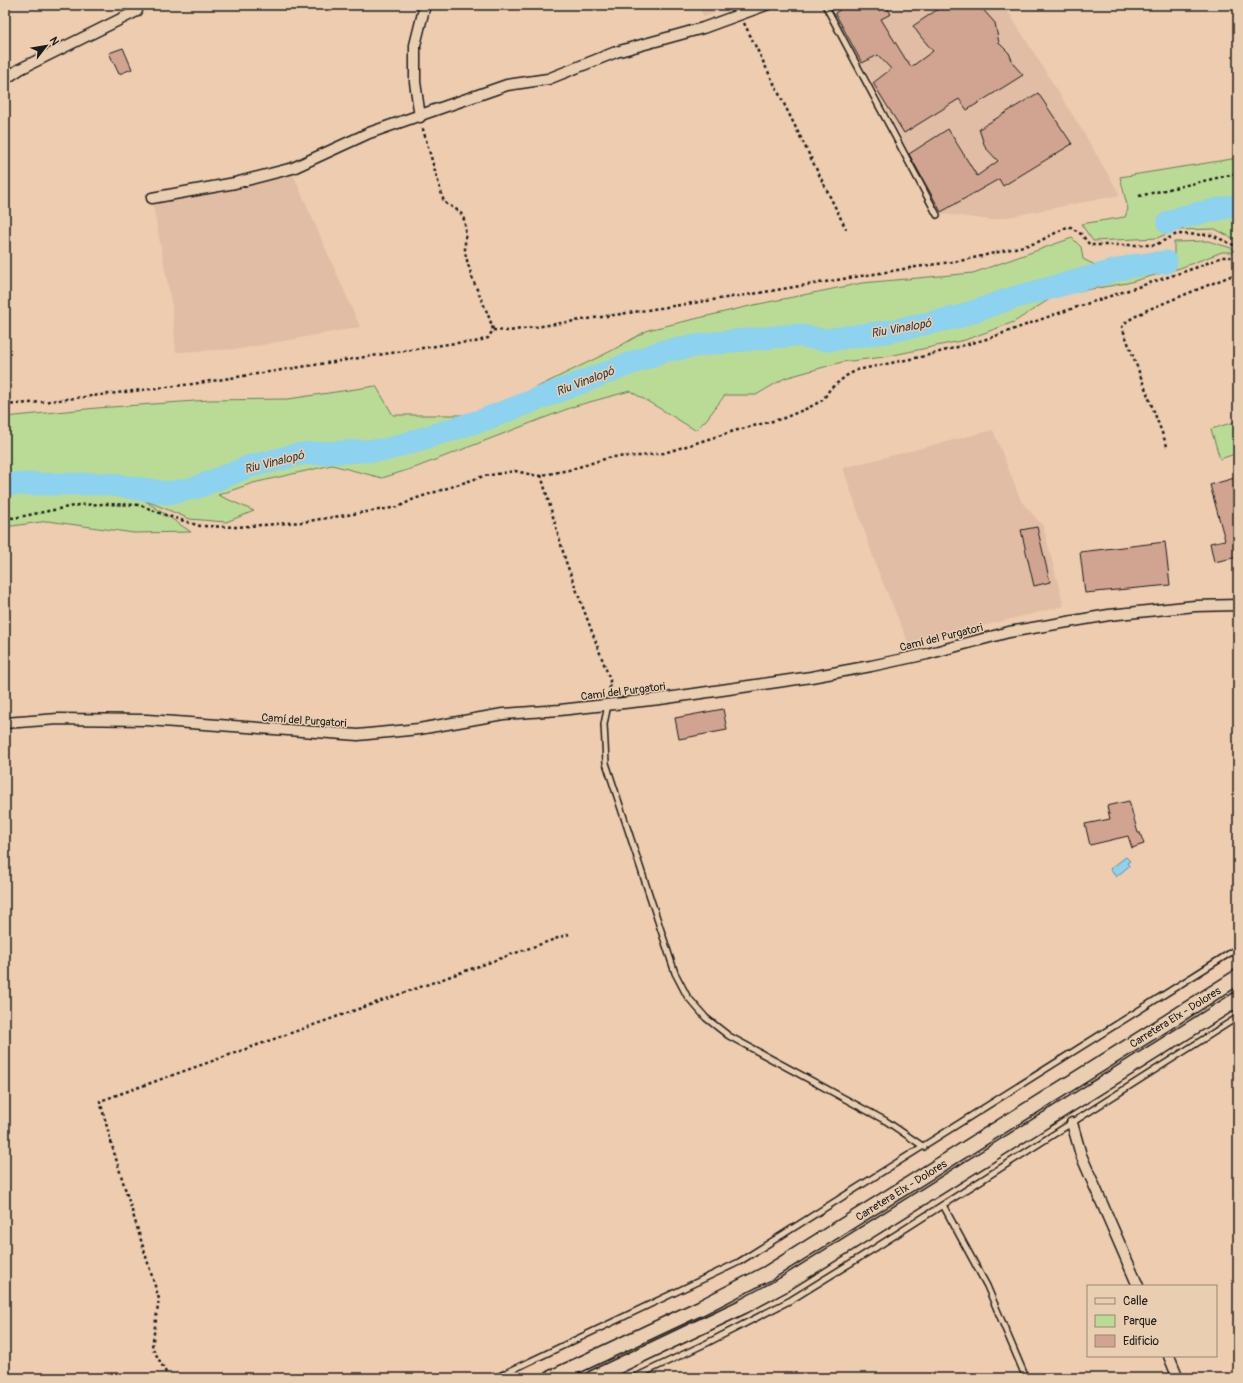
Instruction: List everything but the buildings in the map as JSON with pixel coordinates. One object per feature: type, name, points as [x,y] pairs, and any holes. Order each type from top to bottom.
[{"type":"main road","name":"Carretera Elx - Dolores","points":[[551,1378],[700,1308],[768,1273],[1238,977]]},
{"type":"main road","name":"Carretera Elx - Dolores","points":[[593,1378],[744,1306],[783,1284],[1238,999]]},
{"type":"street","points":[[420,117],[415,82],[415,45],[425,5]]},
{"type":"street","points":[[152,198],[235,183],[293,168],[369,133],[420,117],[507,85],[548,79],[616,52],[703,28],[766,5]]},
{"type":"street","points":[[5,79],[20,69],[137,11]]},
{"type":"street","name":"Camí del Purgatori","points":[[5,724],[58,719],[147,720],[358,735],[419,729],[503,714],[660,699],[811,677],[927,654],[1009,632],[1109,615],[1195,606],[1238,605]]},
{"type":"street","points":[[1072,1123],[1082,1155],[1138,1285]]},
{"type":"street","points":[[1169,1357],[1178,1378]]},
{"type":"lane","points":[[825,5],[937,215]]},
{"type":"lane","points":[[608,705],[604,724],[606,763],[674,973],[687,996],[706,1018],[729,1036],[886,1120],[924,1147]]},
{"type":"lane","points":[[495,1378],[739,1262],[1238,948]]},
{"type":"lane","points":[[633,1378],[707,1343],[791,1300],[1238,1017]]},
{"type":"lane","points":[[943,1205],[987,1286],[1026,1378]]},
{"type":"path","points":[[740,15],[846,228]]},
{"type":"path","points":[[5,405],[192,384],[455,343],[475,342],[488,338],[493,330],[490,316],[475,286],[466,256],[465,224],[463,216],[458,210],[450,207],[444,202],[420,117]]},
{"type":"path","points":[[1138,196],[1238,173]]},
{"type":"path","points":[[493,330],[508,331],[602,318],[965,260],[1036,243],[1069,226],[1081,234],[1090,245],[1154,245],[1177,234],[1212,235],[1238,247]]},
{"type":"path","points":[[5,517],[14,518],[78,505],[106,504],[140,505],[162,514],[200,526],[236,527],[302,522],[398,507],[484,476],[515,471],[538,476],[569,470],[611,457],[664,453],[734,431],[784,418],[808,408],[823,400],[830,389],[846,376],[857,370],[925,356],[990,338],[1053,315],[1195,268],[1222,257],[1238,257]]},
{"type":"path","points":[[1167,446],[1122,327],[1127,320],[1147,310],[1238,273]]},
{"type":"path","points":[[541,475],[566,562],[610,680],[608,705]]},
{"type":"path","points":[[169,1378],[152,1347],[159,1299],[113,1149],[100,1101],[568,934]]},
{"type":"shaded area","points":[[698,5],[735,5],[704,17]]},
{"type":"shaded area","points":[[832,5],[1004,5],[1085,135],[1120,195],[992,220],[943,214],[907,155],[900,134]]},
{"type":"shaded area","points":[[293,174],[360,327],[239,349],[176,352],[172,306],[153,205]]},
{"type":"shaded area","points":[[993,430],[1021,501],[1043,526],[1064,606],[909,644],[878,571],[843,468]]},
{"type":"green space","points":[[1238,158],[1238,241],[1215,229],[1176,230],[1157,238],[1093,241],[1081,224],[1125,217],[1128,209],[1120,177]]},
{"type":"green space","points":[[1072,238],[1081,247],[1083,259],[1095,265],[1174,258],[1174,242],[1208,241],[1238,250],[1238,252],[1222,252],[1180,268],[1127,283],[1056,295],[1014,322],[965,340],[884,357],[842,362],[785,378],[756,395],[725,395],[706,420],[695,430],[630,391],[575,406],[417,467],[382,478],[332,465],[253,483],[218,495],[254,511],[226,522],[190,519],[144,500],[191,532],[134,533],[48,521],[5,527],[5,417],[97,408],[209,400],[288,399],[376,386],[393,415],[480,415],[611,351],[648,330],[754,305],[862,283],[973,273]]},
{"type":"green space","points":[[1238,421],[1238,453],[1220,459],[1211,429]]},
{"type":"water","points":[[1126,857],[1130,861],[1127,863],[1129,866],[1116,877],[1110,869]]},
{"type":"waterway","points":[[1168,223],[1182,217],[1238,205]]},
{"type":"waterway","name":"Riu Vinalopó","points":[[5,484],[107,484],[168,493],[195,488],[248,467],[300,454],[385,450],[483,420],[663,351],[715,343],[794,335],[825,340],[886,332],[958,317],[1009,299],[1132,266],[1166,262]]}]
